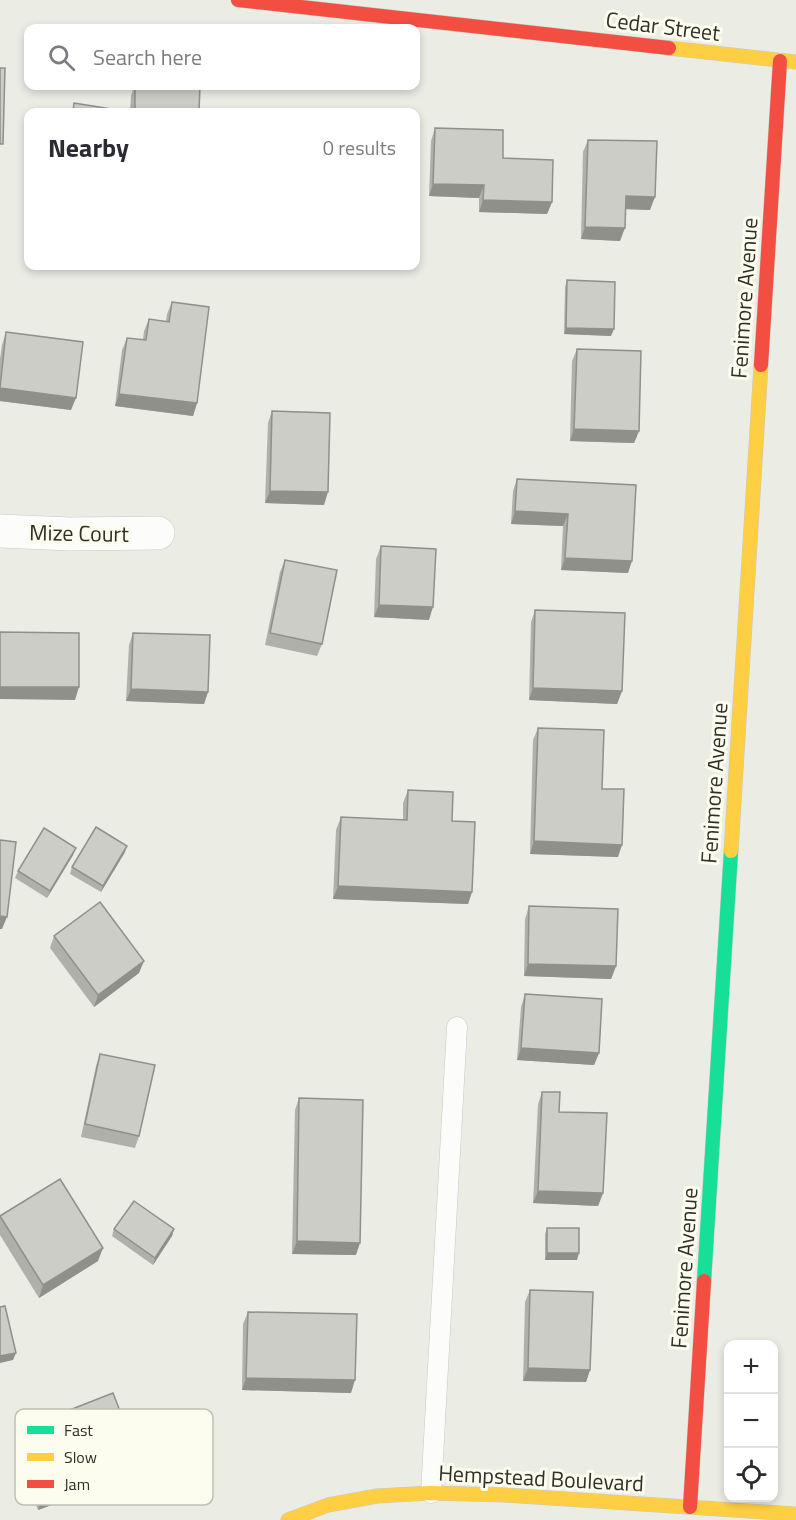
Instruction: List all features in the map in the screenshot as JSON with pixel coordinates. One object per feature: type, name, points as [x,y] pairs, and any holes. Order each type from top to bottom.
[{"type":"street","name":"Cedar Street","points":[[238,0],[402,9],[796,62]]},
{"type":"street","name":"Fenimore Avenue","points":[[690,1507],[780,61]]},
{"type":"street","name":"Mize Court","points":[[0,531],[70,534],[158,533]]},
{"type":"street","name":"Hempstead Boulevard","points":[[288,1520],[328,1505],[377,1496],[431,1493],[504,1495],[796,1514]]},
{"type":"lane","points":[[431,1493],[457,1027]]},
{"type":"building","points":[[0,68],[5,68],[3,144],[0,144]]},
{"type":"building","points":[[135,90],[200,90],[199,108],[135,108]]},
{"type":"building","points":[[74,103],[105,108],[73,108]]},
{"type":"building","points":[[435,128],[503,130],[503,158],[553,160],[552,202],[483,200],[484,185],[433,184]]},
{"type":"building","points":[[588,140],[657,141],[655,197],[626,196],[625,228],[585,227]]},
{"type":"building","points":[[567,280],[615,282],[614,329],[566,328]]},
{"type":"building","points":[[172,302],[209,307],[197,403],[119,394],[127,338],[146,340],[149,319],[169,322]]},
{"type":"building","points":[[6,332],[83,342],[76,398],[0,388]]},
{"type":"building","points":[[577,349],[641,351],[639,431],[574,429]]},
{"type":"building","points":[[272,411],[330,413],[328,492],[270,491]]},
{"type":"building","points":[[517,479],[636,485],[632,561],[565,558],[568,514],[515,511]]},
{"type":"building","points":[[381,546],[436,549],[433,607],[379,605]]},
{"type":"building","points":[[285,560],[337,570],[322,644],[270,633]]},
{"type":"building","points":[[535,610],[625,613],[622,691],[533,688]]},
{"type":"building","points":[[0,632],[79,633],[79,687],[0,687]]},
{"type":"building","points":[[133,633],[210,635],[208,692],[131,689]]},
{"type":"building","points":[[538,728],[604,730],[602,789],[624,789],[622,845],[534,841]]},
{"type":"building","points":[[408,790],[453,792],[452,821],[475,822],[472,892],[338,886],[341,817],[407,820]]},
{"type":"building","points":[[96,827],[127,846],[103,886],[72,867]]},
{"type":"building","points":[[44,828],[76,848],[50,891],[18,871]]},
{"type":"building","points":[[0,840],[16,842],[7,917],[0,916]]},
{"type":"building","points":[[100,902],[144,961],[98,995],[54,936]]},
{"type":"building","points":[[529,906],[618,909],[616,966],[528,964]]},
{"type":"building","points":[[525,994],[602,999],[599,1053],[521,1048]]},
{"type":"building","points":[[100,1054],[155,1065],[139,1136],[85,1124]]},
{"type":"building","points":[[542,1092],[560,1092],[559,1112],[607,1113],[603,1193],[538,1191]]},
{"type":"building","points":[[299,1098],[363,1100],[360,1243],[297,1241]]},
{"type":"building","points":[[60,1179],[103,1248],[43,1285],[0,1216]]},
{"type":"building","points":[[134,1201],[174,1229],[155,1258],[114,1229]]},
{"type":"building","points":[[547,1228],[579,1228],[579,1253],[547,1253]]},
{"type":"building","points":[[530,1290],[593,1292],[590,1370],[528,1368]]},
{"type":"building","points":[[5,1306],[16,1353],[0,1356],[0,1307]]},
{"type":"building","points":[[248,1312],[357,1314],[355,1380],[246,1378]]},
{"type":"building","points":[[113,1393],[119,1409],[72,1409]]},
{"type":"traffic: fast","points":[[704,1281],[731,851]]},
{"type":"traffic: slow","points":[[669,48],[796,62]]},
{"type":"traffic: slow","points":[[731,851],[761,365]]},
{"type":"traffic: slow","points":[[288,1520],[328,1505],[377,1496],[431,1493],[504,1495],[796,1514]]},
{"type":"traffic: jam","points":[[238,0],[669,48]]},
{"type":"traffic: jam","points":[[761,365],[780,61]]},
{"type":"traffic: jam","points":[[690,1507],[704,1281]]}]
